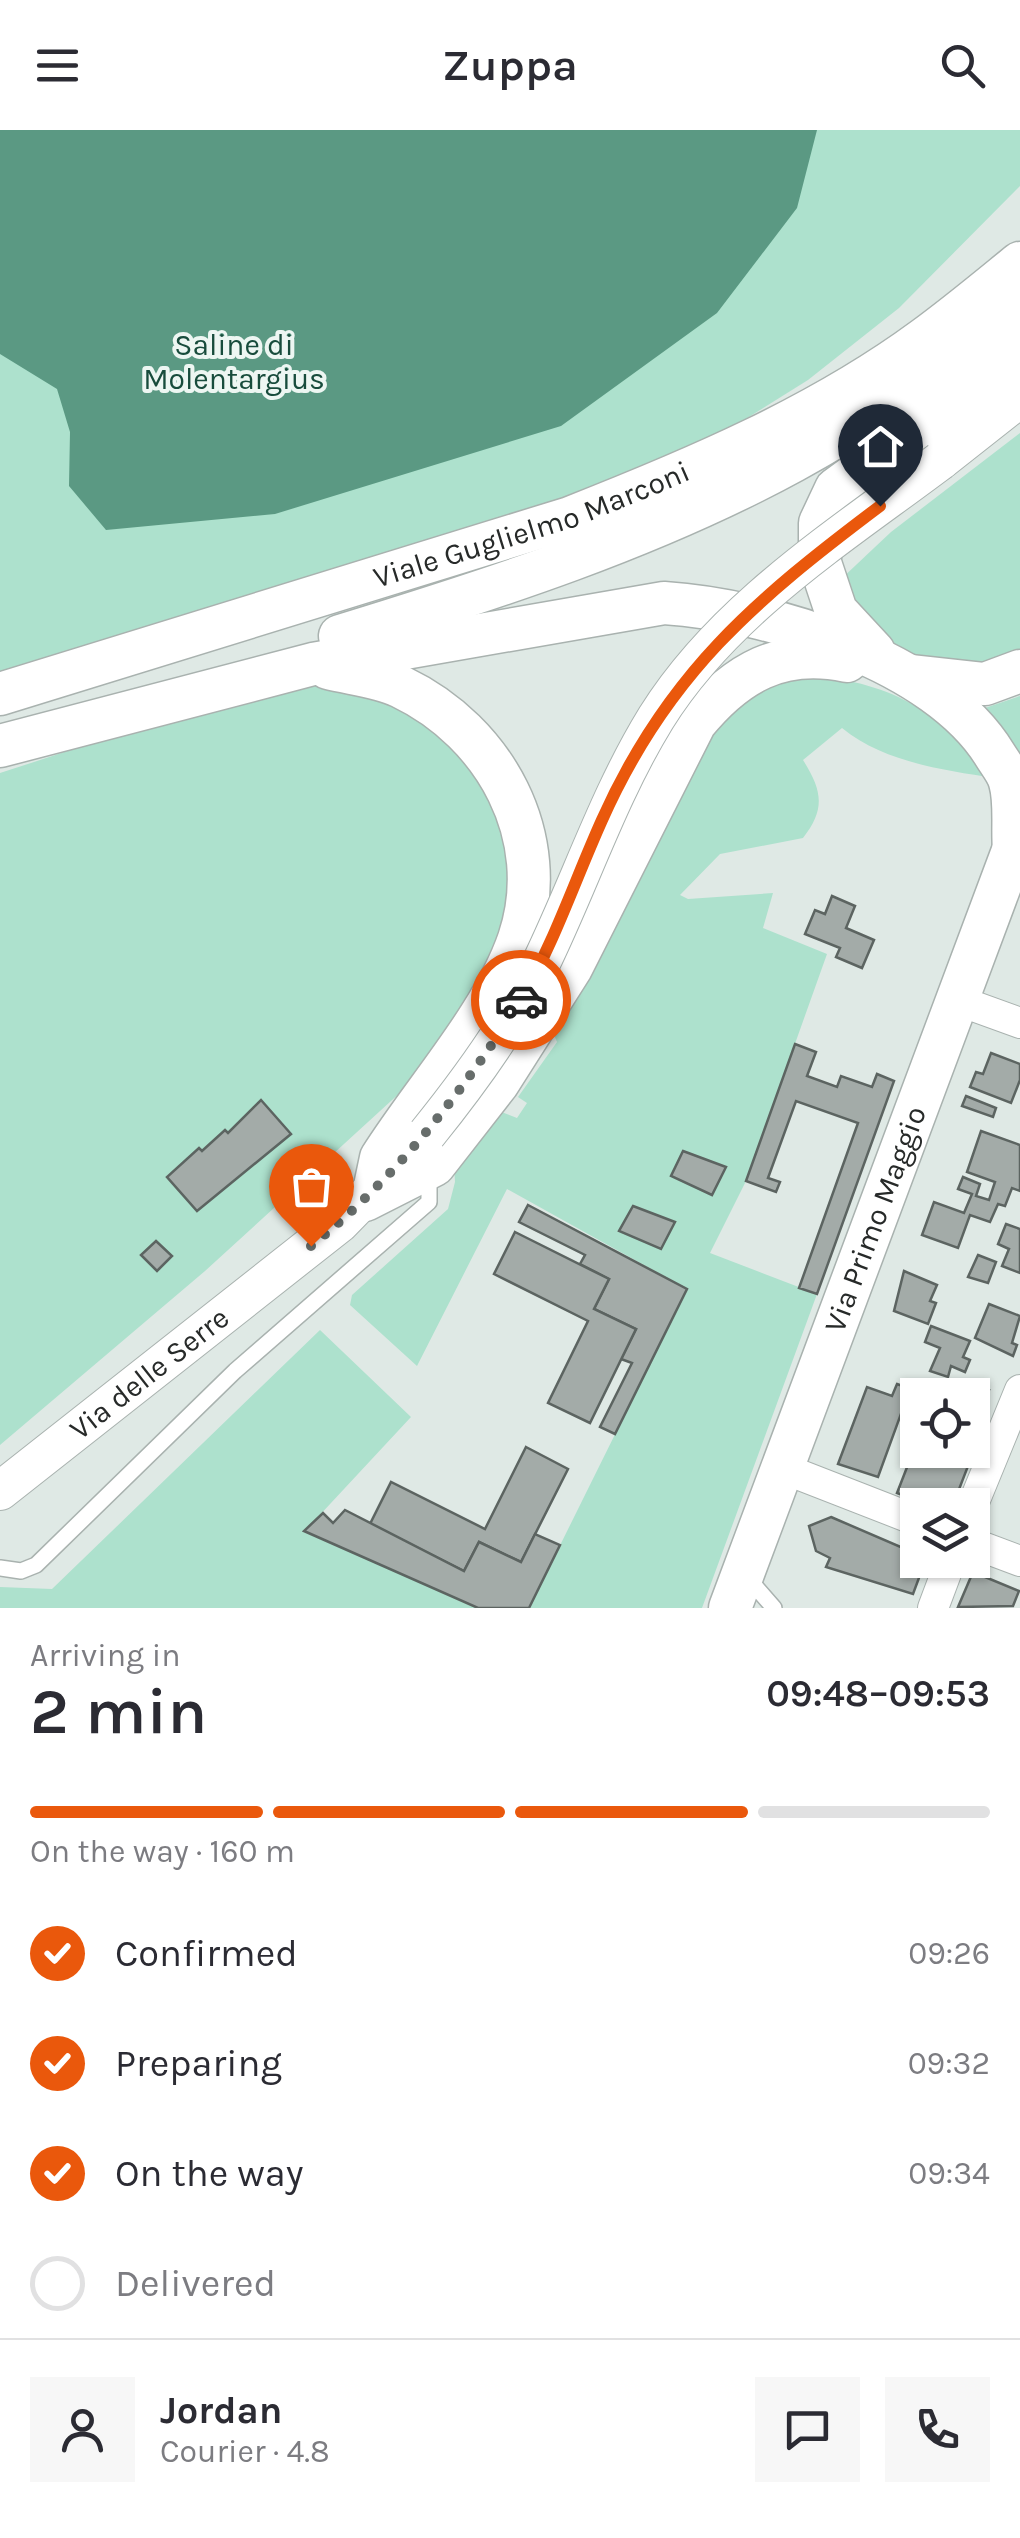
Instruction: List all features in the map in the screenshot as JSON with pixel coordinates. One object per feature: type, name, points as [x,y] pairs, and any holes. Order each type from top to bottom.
[{"type":"main road","name":"Viale Guglielmo Marconi","points":[[0,694],[570,518],[659,483],[714,459],[868,376],[922,341],[1019,263]]},
{"type":"main road","name":"Viale Guglielmo Marconi","points":[[0,743],[380,624],[571,558],[694,509],[856,425],[943,369],[1020,309]]},
{"type":"main road","points":[[1017,841],[1010,780],[983,736],[956,710],[864,644],[836,611],[820,563],[820,524],[836,489],[1020,355]]},
{"type":"main road","points":[[0,743],[312,664],[664,604],[764,618],[832,639],[898,672]]},
{"type":"main road","points":[[370,1196],[428,1152],[498,1084],[544,1014],[695,722],[722,690],[761,666],[794,657],[832,658],[949,683],[986,684],[1020,672]]},
{"type":"main road","points":[[312,664],[398,685],[456,723],[482,748],[504,781],[525,842],[528,890],[518,941],[494,992],[381,1158],[370,1196]]},
{"type":"main road","name":"Via Primo Maggio","points":[[736,1590],[954,999],[1017,841]]},
{"type":"street","points":[[428,1152],[523,997],[603,817],[657,718],[691,669],[790,574],[1020,398]]},
{"type":"street","points":[[954,999],[1020,1023]]},
{"type":"street","name":"Via delle Serre","points":[[0,1491],[370,1196]]},
{"type":"street","points":[[980,1488],[1020,1390]]},
{"type":"street","points":[[782,1468],[900,1514]]},
{"type":"street","points":[[990,1549],[1020,1561]]},
{"type":"street","points":[[933,1608],[945,1578]]},
{"type":"lane","points":[[0,1568],[21,1571],[36,1565],[236,1371],[429,1202],[428,1152]]},
{"type":"lane","points":[[736,1590],[774,1608]]},
{"type":"green space","name":"Saline di Molentargius","points":[[0,130],[1020,130],[1020,186],[899,308],[808,380],[728,430],[602,487],[0,679]]},
{"type":"green space","points":[[1020,433],[1020,661],[1007,669],[914,655],[883,638],[839,581],[891,532]]},
{"type":"green space","points":[[776,674],[844,680],[899,698],[948,729],[995,778],[895,757],[842,728],[803,760],[819,799],[815,818],[803,838],[720,854],[680,895],[688,899],[773,893],[763,928],[827,954],[746,1181],[710,1253],[817,1294],[702,1608],[529,1608],[687,1289],[507,1189],[417,1366],[350,1305],[352,1295],[448,1209],[455,1182],[454,1164],[499,1111],[517,1118],[527,1103],[518,1097],[557,1042],[549,1023],[712,725]]},
{"type":"green space","points":[[325,685],[391,697],[483,767],[514,867],[496,950],[476,987],[403,1090],[205,1271],[0,1445],[0,773],[242,699]]},
{"type":"green space","points":[[1020,696],[1020,766],[982,709]]},
{"type":"green space","points":[[320,1330],[411,1417],[304,1532],[478,1608],[0,1608],[0,1587],[52,1589]]},
{"type":"shaded area","name":"Saline di Molentargius","points":[[0,130],[817,130],[797,208],[717,313],[561,426],[275,514],[106,530],[69,486],[70,432],[57,389],[0,354]]},
{"type":"building","points":[[832,896],[855,906],[846,928],[874,940],[862,968],[836,957],[840,948],[805,934],[815,910],[825,914]]},
{"type":"building","points":[[795,1044],[816,1052],[807,1076],[837,1087],[841,1076],[872,1087],[877,1074],[894,1081],[817,1294],[799,1288],[858,1123],[796,1101],[768,1178],[780,1182],[776,1192],[746,1181]]},
{"type":"building","points":[[991,1053],[1020,1064],[1020,1080],[1011,1103],[970,1087],[976,1072],[983,1074]]},
{"type":"building","points":[[966,1096],[996,1108],[993,1117],[962,1106]]},
{"type":"building","points":[[261,1100],[291,1134],[197,1211],[167,1177],[199,1148],[202,1151],[225,1130],[228,1133]]},
{"type":"building","points":[[981,1131],[1020,1145],[1020,1191],[1012,1188],[1005,1206],[998,1204],[990,1222],[970,1215],[958,1248],[922,1235],[934,1202],[964,1213],[972,1194],[958,1189],[963,1177],[980,1184],[976,1196],[989,1200],[995,1182],[967,1172]]},
{"type":"building","points":[[683,1151],[726,1167],[712,1195],[671,1176]]},
{"type":"building","points":[[528,1205],[687,1289],[615,1434],[600,1427],[632,1363],[621,1359],[636,1329],[594,1309],[609,1279],[580,1264],[585,1255],[519,1222]]},
{"type":"building","points":[[633,1206],[675,1222],[661,1249],[619,1231]]},
{"type":"building","points":[[1006,1224],[1020,1229],[1020,1273],[1002,1266],[1009,1249],[998,1244]]},
{"type":"building","points":[[515,1232],[609,1279],[594,1309],[636,1329],[590,1423],[548,1403],[588,1321],[494,1274]]},
{"type":"building","points":[[156,1241],[172,1256],[157,1271],[141,1255]]},
{"type":"building","points":[[978,1255],[996,1262],[988,1283],[968,1277]]},
{"type":"building","points":[[904,1271],[937,1285],[930,1301],[936,1303],[928,1324],[894,1311]]},
{"type":"building","points":[[989,1304],[1020,1316],[1012,1343],[1017,1345],[1013,1356],[975,1338]]},
{"type":"building","points":[[931,1326],[970,1341],[963,1357],[970,1360],[965,1372],[951,1366],[948,1377],[930,1371],[940,1348],[925,1342]]},
{"type":"building","points":[[897,1384],[900,1385],[900,1416],[878,1477],[838,1464],[867,1387],[892,1396]]},
{"type":"building","points":[[526,1447],[568,1469],[521,1562],[479,1542],[464,1571],[370,1524],[391,1482],[485,1529]]},
{"type":"building","points":[[907,1468],[967,1468],[960,1488],[900,1488],[900,1494],[897,1493]]},
{"type":"building","points":[[345,1510],[464,1571],[479,1542],[521,1562],[535,1534],[560,1545],[529,1608],[478,1608],[304,1531],[323,1513],[333,1523]]},
{"type":"building","points":[[831,1517],[900,1547],[900,1578],[919,1578],[913,1594],[826,1567],[830,1558],[816,1551],[809,1526]]},
{"type":"building","points":[[970,1578],[988,1578],[1019,1591],[1013,1606],[958,1607]]},
{"type":"way so far","points":[[311,1246],[374,1192],[427,1134],[468,1081],[521,1000]]},
{"type":"route","points":[[521,1000],[542,962],[603,817],[657,718],[691,669],[790,574],[880,506]]}]
